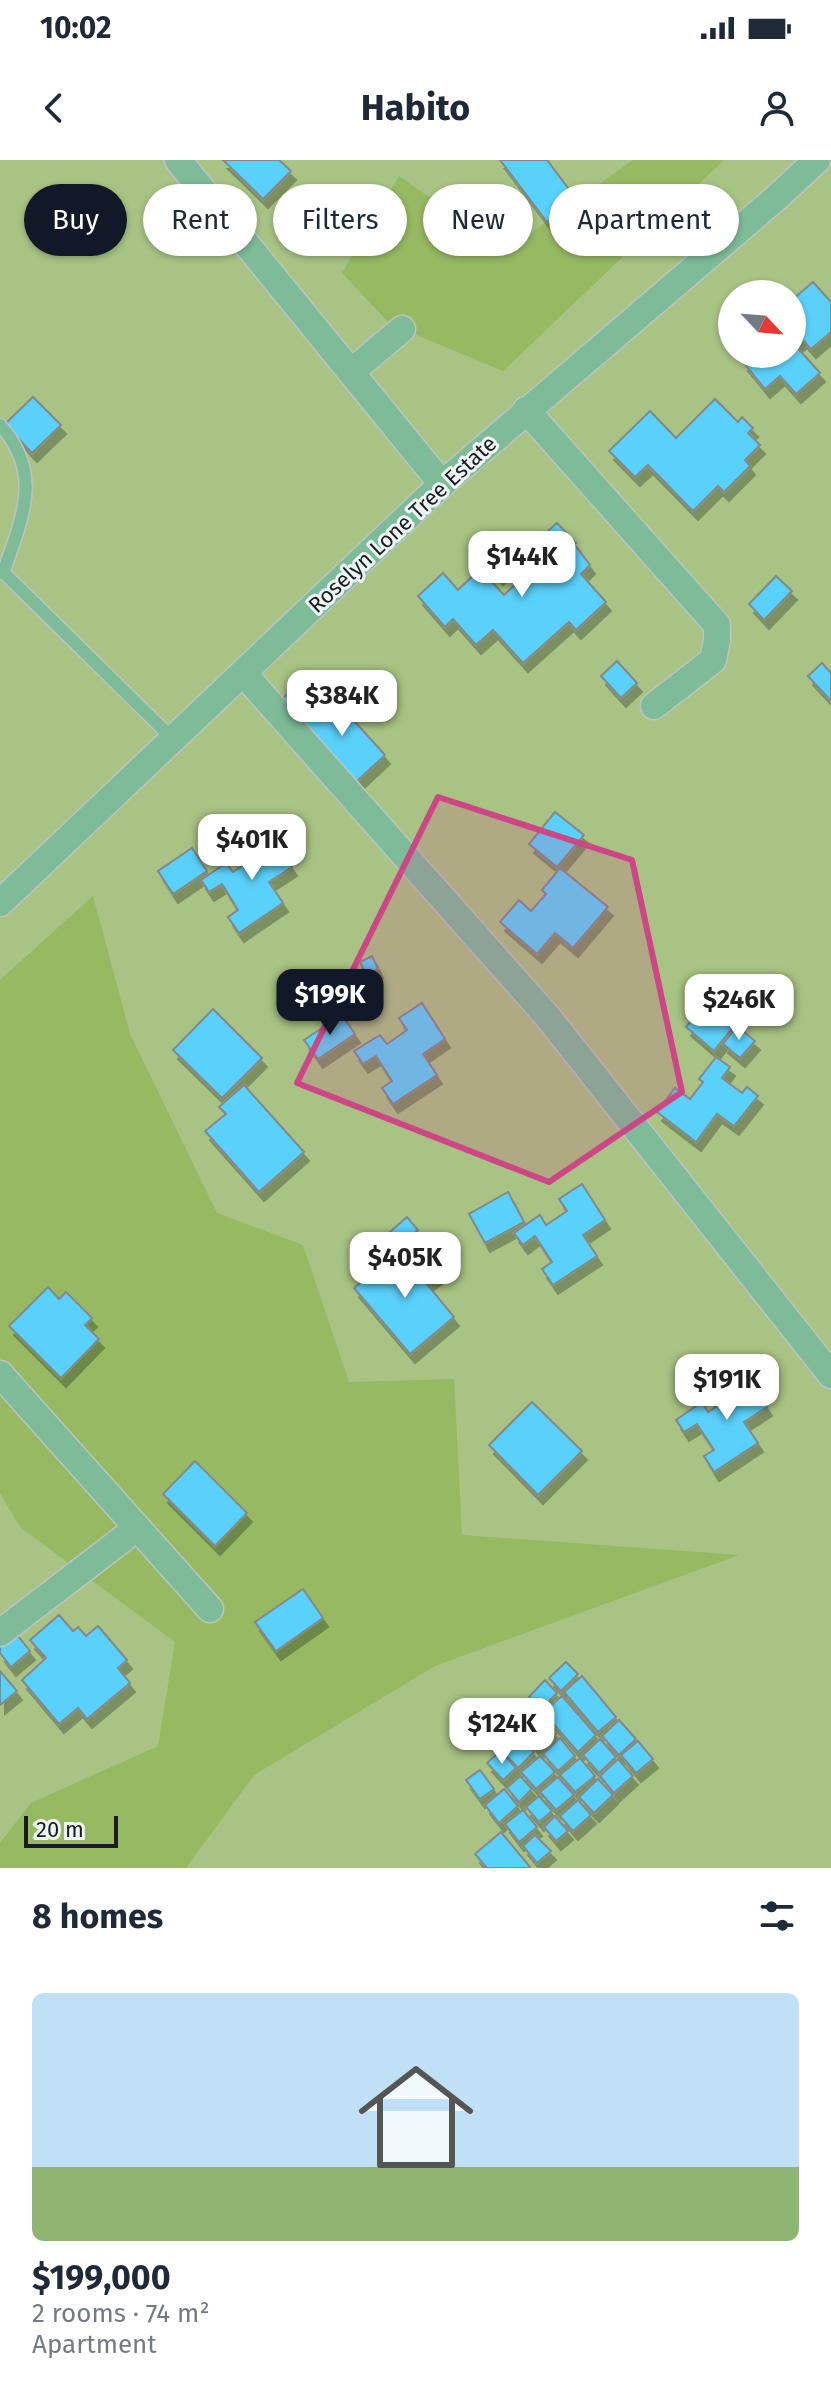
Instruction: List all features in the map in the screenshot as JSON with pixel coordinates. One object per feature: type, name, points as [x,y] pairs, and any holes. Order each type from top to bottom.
[{"type":"street","points":[[178,160],[442,484]]},
{"type":"street","name":"Roselyn Lone Tree Estate","points":[[0,903],[442,484],[817,160]]},
{"type":"street","points":[[351,372],[402,329]]},
{"type":"street","points":[[526,410],[717,625],[713,660],[654,706]]},
{"type":"street","points":[[243,673],[547,1016],[831,1375]]},
{"type":"street","points":[[0,1374],[210,1609]]},
{"type":"street","points":[[0,1633],[137,1528]]},
{"type":"lane","points":[[0,425],[20,452],[27,476],[24,508],[2,571],[173,739]]},
{"type":"highlighted area","points":[[438,797],[632,860],[682,1092],[549,1182],[297,1083]]},
{"type":"green space","points":[[0,160],[831,160],[831,1868],[0,1868]]},
{"type":"green space","points":[[633,160],[724,160],[699,184],[600,184]]},
{"type":"green space","points":[[399,176],[423,193],[423,256],[533,256],[533,232],[549,220],[549,256],[623,256],[503,371],[390,324],[342,273],[352,256],[407,256],[407,184],[394,184]]},
{"type":"green space","points":[[93,896],[130,1034],[217,1213],[303,1245],[349,1382],[454,1379],[462,1535],[739,1555],[435,1666],[254,1775],[186,1868],[0,1868],[0,1843],[31,1803],[158,1746],[175,1642],[20,1527],[0,1493],[0,980]]},
{"type":"building","points":[[223,160],[279,160],[291,171],[278,184],[273,184],[273,189],[263,199],[257,193],[257,184],[248,184]]},
{"type":"building","points":[[500,160],[547,160],[565,184],[549,184],[549,221],[547,222],[533,204],[533,184],[518,184]]},
{"type":"building","points":[[813,282],[831,302],[831,332],[811,349],[806,343],[806,288]]},
{"type":"building","points":[[806,357],[820,373],[796,394],[780,376],[765,389],[748,368],[806,368]]},
{"type":"building","points":[[33,397],[61,425],[32,453],[5,424]]},
{"type":"building","points":[[715,399],[738,422],[742,417],[753,428],[748,433],[760,445],[745,460],[750,466],[724,492],[718,486],[693,511],[648,465],[635,477],[609,451],[650,411],[676,438]]},
{"type":"building","points":[[557,523],[576,543],[590,565],[581,574],[606,602],[576,630],[569,622],[523,663],[493,630],[476,645],[453,619],[445,627],[418,596],[443,573],[458,590],[480,569],[504,595],[540,561],[529,548]]},
{"type":"building","points":[[497,550],[511,564],[498,576],[484,561]]},
{"type":"building","points":[[776,576],[792,591],[764,620],[749,604]]},
{"type":"building","points":[[617,661],[637,683],[621,698],[601,676]]},
{"type":"building","points":[[822,663],[831,673],[831,701],[808,676]]},
{"type":"building","points":[[299,683],[313,699],[294,715],[281,700]]},
{"type":"building","points":[[329,693],[385,755],[355,783],[298,721]]},
{"type":"building","points":[[555,812],[584,835],[557,867],[529,844]]},
{"type":"building","points":[[268,832],[292,867],[269,882],[283,903],[239,933],[228,917],[238,910],[222,884],[209,892],[201,880],[226,863],[233,872],[253,858],[245,847]]},
{"type":"building","points":[[192,848],[207,871],[173,894],[158,871]]},
{"type":"building","points":[[560,868],[608,907],[573,948],[555,933],[537,954],[500,922],[519,900],[531,911],[546,894],[542,890]]},
{"type":"building","points":[[372,956],[378,969],[366,975],[360,962]]},
{"type":"building","points":[[711,997],[739,1020],[714,1051],[686,1027]]},
{"type":"building","points":[[422,1003],[445,1039],[423,1054],[437,1075],[393,1104],[382,1088],[392,1081],[376,1056],[363,1064],[354,1051],[380,1035],[387,1044],[407,1030],[399,1018]]},
{"type":"building","points":[[213,1009],[262,1058],[222,1098],[173,1050]]},
{"type":"building","points":[[342,1015],[355,1034],[318,1059],[304,1040]]},
{"type":"building","points":[[737,1026],[755,1041],[740,1058],[723,1044]]},
{"type":"building","points":[[716,1057],[730,1067],[722,1078],[742,1093],[747,1087],[758,1096],[734,1126],[717,1114],[696,1142],[657,1112],[675,1088],[690,1099],[703,1082],[699,1079]]},
{"type":"building","points":[[244,1085],[304,1152],[259,1192],[205,1131],[226,1114],[219,1107]]},
{"type":"building","points":[[582,1184],[605,1220],[583,1235],[597,1256],[553,1285],[542,1269],[552,1262],[535,1236],[523,1245],[514,1233],[540,1215],[546,1225],[567,1211],[559,1199]]},
{"type":"building","points":[[508,1192],[524,1222],[485,1243],[469,1214]]},
{"type":"building","points":[[407,1217],[418,1230],[384,1258],[374,1246]]},
{"type":"building","points":[[398,1250],[407,1261],[417,1252],[437,1275],[426,1283],[454,1317],[410,1354],[354,1288]]},
{"type":"building","points":[[48,1287],[59,1299],[66,1292],[92,1318],[85,1325],[99,1339],[61,1378],[9,1326]]},
{"type":"building","points":[[743,1371],[767,1407],[744,1422],[758,1443],[714,1472],[704,1456],[714,1450],[697,1424],[684,1432],[676,1420],[702,1402],[708,1412],[729,1398],[721,1386]]},
{"type":"building","points":[[532,1402],[582,1451],[538,1495],[489,1445]]},
{"type":"building","points":[[195,1461],[247,1513],[215,1546],[163,1494]]},
{"type":"building","points":[[303,1589],[323,1618],[276,1651],[255,1622]]},
{"type":"building","points":[[59,1615],[73,1631],[78,1627],[86,1636],[98,1626],[127,1660],[118,1668],[130,1683],[87,1719],[78,1708],[59,1724],[22,1680],[46,1658],[30,1640]]},
{"type":"building","points":[[10,1626],[30,1651],[11,1667],[0,1653],[0,1633]]},
{"type":"building","points":[[566,1662],[578,1674],[561,1691],[549,1678]]},
{"type":"building","points":[[0,1671],[17,1691],[0,1705]]},
{"type":"building","points":[[582,1676],[616,1717],[598,1732],[564,1692]]},
{"type":"building","points":[[545,1680],[557,1693],[541,1709],[529,1697]]},
{"type":"building","points":[[562,1696],[596,1735],[578,1752],[543,1712]]},
{"type":"building","points":[[527,1701],[537,1713],[519,1729],[508,1716]]},
{"type":"building","points":[[541,1716],[556,1734],[538,1750],[522,1731]]},
{"type":"building","points":[[506,1719],[517,1731],[499,1748],[488,1736]]},
{"type":"building","points":[[619,1720],[636,1739],[619,1755],[602,1736]]},
{"type":"building","points":[[518,1735],[534,1752],[518,1768],[502,1751]]},
{"type":"building","points":[[560,1738],[575,1756],[558,1771],[543,1754]]},
{"type":"building","points":[[600,1739],[616,1757],[599,1773],[583,1755]]},
{"type":"building","points":[[638,1741],[653,1759],[636,1773],[621,1755]]},
{"type":"building","points":[[500,1751],[516,1768],[503,1780],[487,1763]]},
{"type":"building","points":[[540,1756],[555,1772],[536,1789],[521,1772]]},
{"type":"building","points":[[580,1758],[595,1776],[575,1792],[560,1775]]},
{"type":"building","points":[[618,1759],[633,1776],[614,1793],[600,1776]]},
{"type":"building","points":[[480,1770],[494,1789],[480,1799],[466,1780]]},
{"type":"building","points":[[520,1776],[532,1789],[519,1802],[507,1788]]},
{"type":"building","points":[[558,1777],[574,1795],[556,1810],[540,1792]]},
{"type":"building","points":[[598,1779],[613,1795],[594,1813],[579,1797]]},
{"type":"building","points":[[504,1789],[518,1806],[499,1823],[485,1805]]},
{"type":"building","points":[[539,1796],[552,1811],[539,1822],[526,1807]]},
{"type":"building","points":[[578,1800],[591,1815],[573,1831],[560,1816]]},
{"type":"building","points":[[523,1810],[537,1827],[519,1842],[505,1824]]},
{"type":"building","points":[[555,1816],[568,1831],[556,1841],[544,1827]]},
{"type":"building","points":[[501,1832],[529,1868],[487,1868],[475,1854]]},
{"type":"building","points":[[535,1835],[551,1851],[537,1863],[523,1846]]}]
